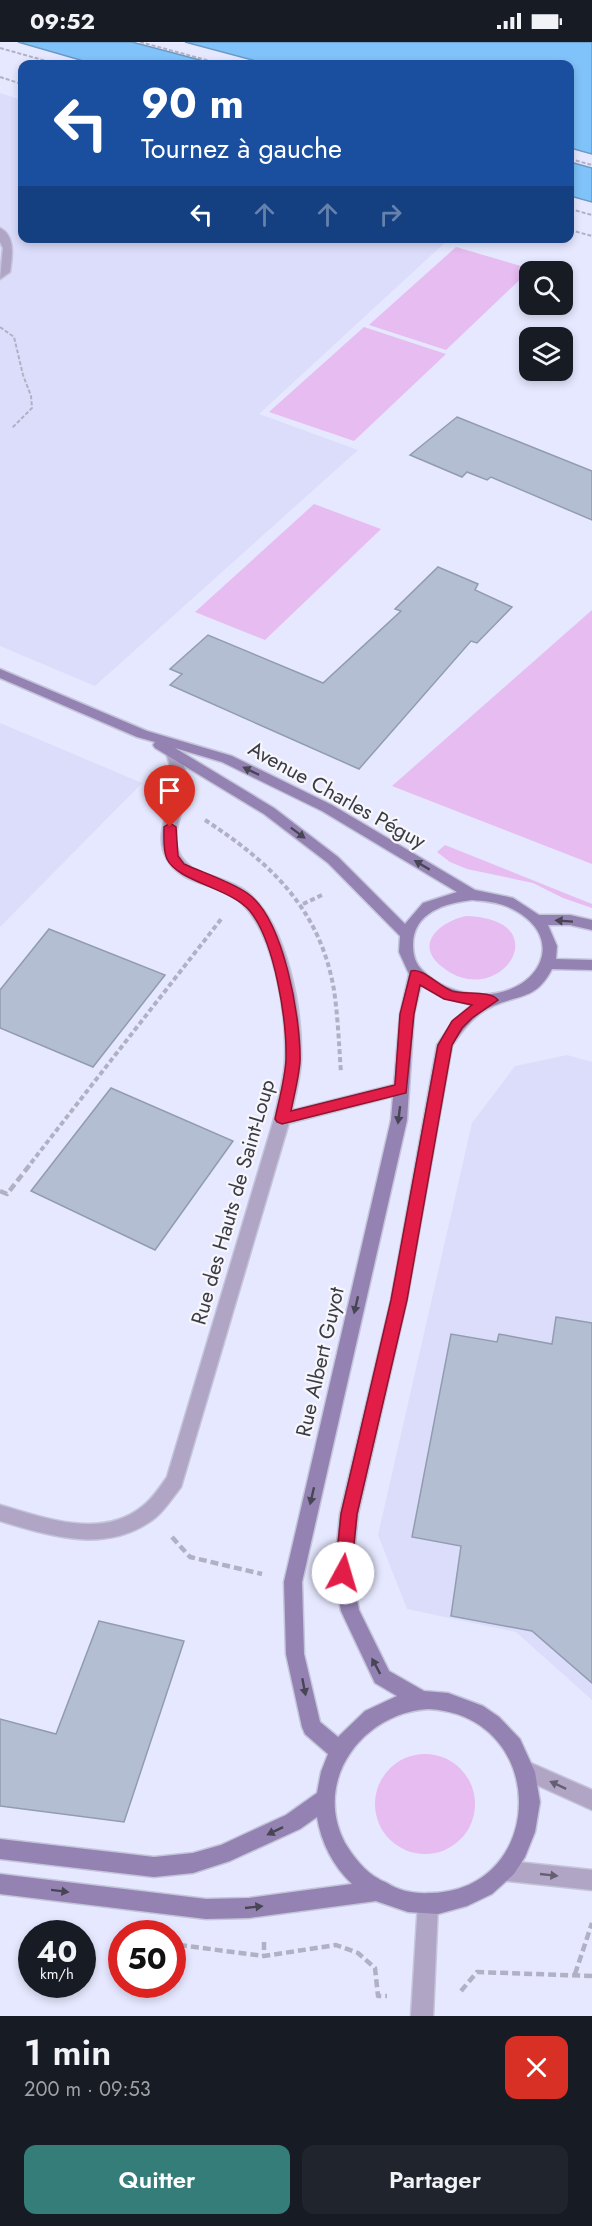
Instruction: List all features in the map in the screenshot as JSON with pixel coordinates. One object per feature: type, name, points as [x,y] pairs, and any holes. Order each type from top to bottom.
[{"type":"main road","name":"Avenue Charles Péguy","points":[[0,673],[142,734],[227,759],[327,808],[471,895]]},
{"type":"main road","name":"Avenue Charles Péguy","points":[[142,734],[269,811],[333,860],[406,934]]},
{"type":"main road","points":[[471,895],[496,898],[519,906],[537,920],[547,933],[550,949],[548,964],[532,985],[513,995],[491,1000],[470,1000],[448,995],[430,986],[416,974],[408,961],[404,948],[406,934],[414,918],[429,906],[449,898],[471,895]]},
{"type":"main road","points":[[537,920],[570,920],[592,925]]},
{"type":"main road","points":[[548,964],[592,965]]},
{"type":"main road","name":"Rue Albert Guyot","points":[[337,1749],[312,1727],[295,1654],[293,1582],[399,1120],[407,1014],[416,974]]},
{"type":"main road","points":[[421,1700],[382,1677],[350,1611],[343,1573],[349,1514],[399,1300],[445,1045],[457,1024],[467,1014],[491,1000]]},
{"type":"main road","points":[[421,1700],[454,1705],[483,1719],[508,1740],[524,1769],[531,1796],[530,1823],[522,1849],[507,1871],[486,1888],[462,1899],[428,1903],[406,1900],[380,1890],[358,1873],[339,1851],[328,1827],[324,1800],[327,1774],[337,1749],[359,1723],[387,1707],[421,1700]]},
{"type":"main road","points":[[0,1849],[154,1867],[193,1863],[223,1854],[293,1822],[324,1800]]},
{"type":"main road","points":[[0,1884],[206,1909],[249,1908],[380,1890]]},
{"type":"street","points":[[0,231],[8,248],[4,272],[0,276]]},
{"type":"street","name":"Rue des Hauts de Saint-Loup","points":[[0,1513],[61,1530],[89,1534],[121,1529],[148,1513],[175,1480],[282,1119],[293,1061],[288,1002],[280,965],[266,926],[249,903],[225,886],[180,867],[172,857],[170,827],[180,781],[173,753]]},
{"type":"street","points":[[282,1119],[401,1089]]},
{"type":"street","points":[[524,1769],[592,1800]]},
{"type":"street","points":[[507,1871],[592,1880]]},
{"type":"street","points":[[422,2016],[428,1903]]},
{"type":"path","points":[[140,42],[206,60]]},
{"type":"path","points":[[0,48],[43,60]]},
{"type":"path","points":[[0,77],[18,83]]},
{"type":"path","points":[[574,160],[592,165]]},
{"type":"path","points":[[574,209],[592,215]]},
{"type":"path","points":[[574,231],[592,236]]},
{"type":"path","points":[[0,327],[14,337],[23,375],[31,396],[32,408],[12,428]]},
{"type":"path","points":[[0,1191],[7,1194],[226,914],[286,885]]},
{"type":"path","points":[[303,904],[327,892]]},
{"type":"path","points":[[190,1557],[293,1582]]},
{"type":"path","points":[[574,1974],[592,1923]]},
{"type":"path","points":[[264,1935],[264,1956]]},
{"type":"path","points":[[186,1946],[264,1956],[336,1945],[358,1953],[375,1968],[378,1996],[397,1997]]},
{"type":"path","points":[[457,1996],[477,1972],[592,1976]]},
{"type":"shaded area","points":[[0,93],[18,99],[18,243],[445,243],[259,414],[358,450],[95,686],[0,646]]},
{"type":"shaded area","points":[[456,247],[519,265],[519,280],[446,350],[369,325]]},
{"type":"shaded area","points":[[364,327],[446,354],[354,441],[269,412]]},
{"type":"shaded area","points":[[314,504],[381,529],[265,640],[195,612]]},
{"type":"shaded area","points":[[592,610],[592,864],[392,786]]},
{"type":"shaded area","points":[[0,723],[142,783],[0,927]]},
{"type":"shaded area","points":[[445,845],[592,904],[592,908],[563,898],[533,883],[467,869],[450,862],[437,852]]},
{"type":"shaded area","points":[[466,916],[495,921],[511,932],[515,946],[511,960],[499,972],[482,979],[462,978],[441,966],[433,957],[430,949],[430,941],[440,928]]},
{"type":"shaded area","points":[[567,1055],[592,1062],[592,1700],[516,1632],[407,1609],[378,1535],[472,1123],[515,1066]]},
{"type":"shaded area","points":[[425,1754],[453,1762],[467,1776],[475,1804],[467,1832],[453,1846],[425,1854],[397,1846],[383,1832],[375,1804],[383,1776],[397,1762]]},
{"type":"water","points":[[18,42],[132,42],[200,60],[80,60]]},
{"type":"water","points":[[185,42],[592,42],[592,154],[574,149],[574,60],[252,60]]},
{"type":"water","points":[[574,163],[592,168],[592,202],[574,197]]},
{"type":"building","points":[[457,417],[592,471],[592,520],[491,477],[487,480],[467,472],[462,477],[410,455]]},
{"type":"building","points":[[438,567],[478,584],[475,590],[512,607],[477,643],[471,641],[359,769],[170,685],[182,674],[170,669],[208,635],[323,683],[401,611],[395,609]]},
{"type":"building","points":[[49,929],[165,975],[93,1067],[0,1028],[0,990]]},
{"type":"building","points":[[111,1088],[233,1141],[155,1250],[31,1191]]},
{"type":"building","points":[[556,1317],[592,1323],[592,1683],[532,1631],[451,1616],[461,1546],[412,1537],[451,1334],[497,1342],[499,1334],[552,1344]]},
{"type":"building","points":[[99,1621],[184,1641],[124,1822],[0,1806],[0,1719],[56,1734]]},
{"type":"route","points":[[170,827],[172,857],[180,867],[225,886],[243,897],[255,909],[266,926],[280,965],[288,1002],[293,1061],[282,1119],[401,1089],[407,1014],[416,974],[430,986],[448,995],[470,1000],[491,1000],[467,1014],[457,1024],[445,1045],[399,1300],[349,1514],[343,1573]]}]
